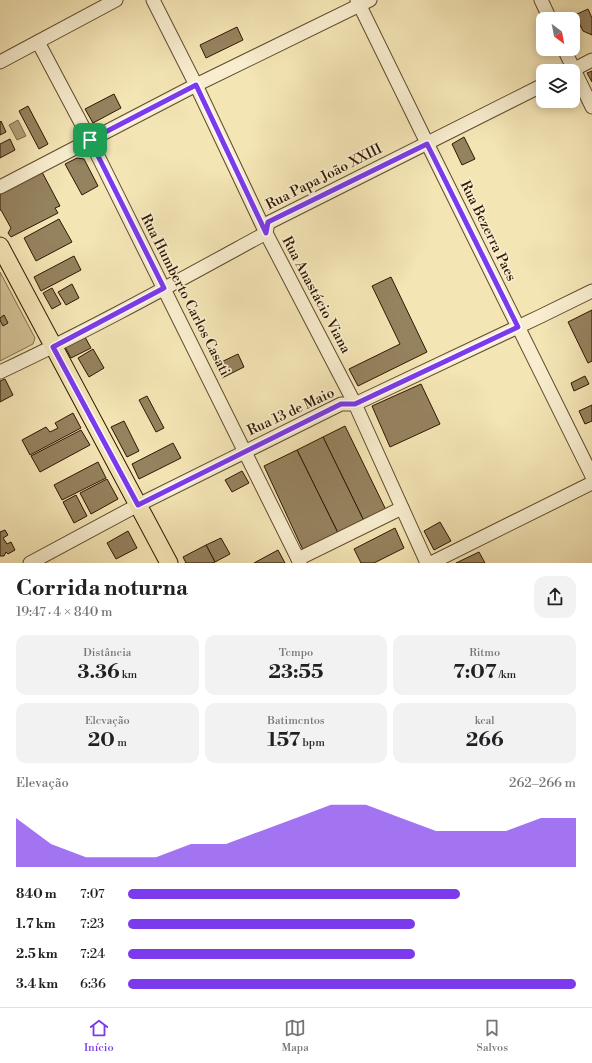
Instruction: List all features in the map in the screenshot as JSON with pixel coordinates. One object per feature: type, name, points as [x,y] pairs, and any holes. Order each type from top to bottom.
[{"type":"main road","points":[[0,246],[169,563]]},
{"type":"street","points":[[0,62],[116,0]]},
{"type":"street","name":"Rua Anastácio Viana","points":[[153,0],[196,85],[266,233],[355,404],[427,563]]},
{"type":"street","points":[[541,0],[547,12]]},
{"type":"street","points":[[0,187],[196,85],[362,2]]},
{"type":"street","name":"Rua Bezerra Paes","points":[[362,2],[427,144],[592,476]]},
{"type":"street","name":"Rua Humberto Carlos Casati","points":[[38,42],[90,140],[299,561]]},
{"type":"street","points":[[580,66],[592,60]]},
{"type":"street","points":[[580,85],[592,107]]},
{"type":"street","name":"Rua Papa João XXIII","points":[[0,372],[53,347],[266,233],[268,222],[536,89]]},
{"type":"street","name":"Rua 13 de Maio","points":[[30,563],[138,505],[341,404],[355,404],[592,291]]},
{"type":"street","points":[[431,563],[592,483]]},
{"type":"street","points":[[299,561],[402,508]]},
{"type":"shaded area","points":[[18,120],[26,136],[17,140],[9,125]]},
{"type":"shaded area","points":[[0,272],[35,338],[33,344],[0,361]]},
{"type":"building","points":[[588,9],[592,18],[592,35],[583,31],[580,25],[580,13]]},
{"type":"building","points":[[237,27],[243,40],[206,58],[200,45]]},
{"type":"building","points":[[592,71],[592,82],[587,73]]},
{"type":"building","points":[[114,94],[121,108],[93,123],[85,109]]},
{"type":"building","points":[[28,106],[48,144],[39,149],[19,111]]},
{"type":"building","points":[[1,121],[6,132],[0,135],[0,122]]},
{"type":"building","points":[[464,137],[475,159],[462,165],[452,144]]},
{"type":"building","points":[[10,139],[15,150],[0,158],[0,144]]},
{"type":"building","points":[[77,158],[84,159],[98,186],[82,195],[65,164]]},
{"type":"building","points":[[42,172],[60,206],[55,208],[58,213],[11,237],[8,233],[11,228],[0,210],[0,194]]},
{"type":"building","points":[[59,219],[72,242],[36,261],[24,238]]},
{"type":"building","points":[[74,256],[81,270],[41,291],[34,277]]},
{"type":"building","points":[[391,277],[427,352],[358,386],[349,369],[400,344],[372,286]]},
{"type":"building","points":[[72,284],[79,298],[66,305],[58,292]]},
{"type":"building","points":[[52,288],[61,304],[52,309],[43,293]]},
{"type":"building","points":[[592,310],[592,361],[588,363],[568,322]]},
{"type":"building","points":[[4,315],[8,323],[3,326],[0,318]]},
{"type":"building","points":[[85,337],[91,348],[71,358],[65,347]]},
{"type":"building","points":[[93,349],[104,368],[89,377],[78,358]]},
{"type":"building","points":[[238,354],[244,367],[222,378],[215,365]]},
{"type":"building","points":[[585,376],[589,384],[574,391],[571,383]]},
{"type":"building","points":[[5,379],[13,395],[0,402],[0,381]]},
{"type":"building","points":[[421,384],[440,424],[390,447],[372,406]]},
{"type":"building","points":[[147,396],[164,428],[156,432],[139,400]]},
{"type":"building","points":[[592,405],[592,421],[585,424],[579,411]]},
{"type":"building","points":[[73,413],[81,428],[30,455],[22,440],[46,427],[50,432],[58,428],[55,423]]},
{"type":"building","points":[[124,421],[139,451],[127,457],[111,427]]},
{"type":"building","points":[[345,426],[386,510],[364,521],[323,437]]},
{"type":"building","points":[[81,430],[90,445],[40,472],[31,456]]},
{"type":"building","points":[[323,437],[364,521],[338,533],[297,450]]},
{"type":"building","points":[[173,443],[181,458],[139,479],[132,464]]},
{"type":"building","points":[[297,450],[338,533],[303,550],[264,466]]},
{"type":"building","points":[[98,462],[106,478],[62,500],[54,485]]},
{"type":"building","points":[[242,471],[249,483],[232,492],[225,480]]},
{"type":"building","points":[[107,479],[118,499],[91,514],[80,493]]},
{"type":"building","points":[[76,495],[87,516],[74,523],[63,502]]},
{"type":"building","points":[[440,522],[451,541],[434,550],[424,531]]},
{"type":"building","points":[[395,528],[404,548],[374,563],[361,563],[354,549]]},
{"type":"building","points":[[5,530],[8,535],[3,538],[7,544],[11,542],[15,550],[8,554],[6,552],[4,556],[0,556],[0,532]]},
{"type":"building","points":[[128,531],[137,548],[116,559],[107,543]]},
{"type":"building","points":[[221,538],[230,554],[215,562],[206,545]]},
{"type":"building","points":[[206,545],[215,562],[212,563],[186,563],[183,557]]},
{"type":"building","points":[[278,550],[285,563],[254,563]]},
{"type":"building","points":[[479,552],[485,563],[456,563]]},
{"type":"route","points":[[196,85],[266,233],[268,222],[427,144],[518,327],[355,404],[341,404],[138,505],[53,347],[164,288],[90,140],[196,85]]}]
